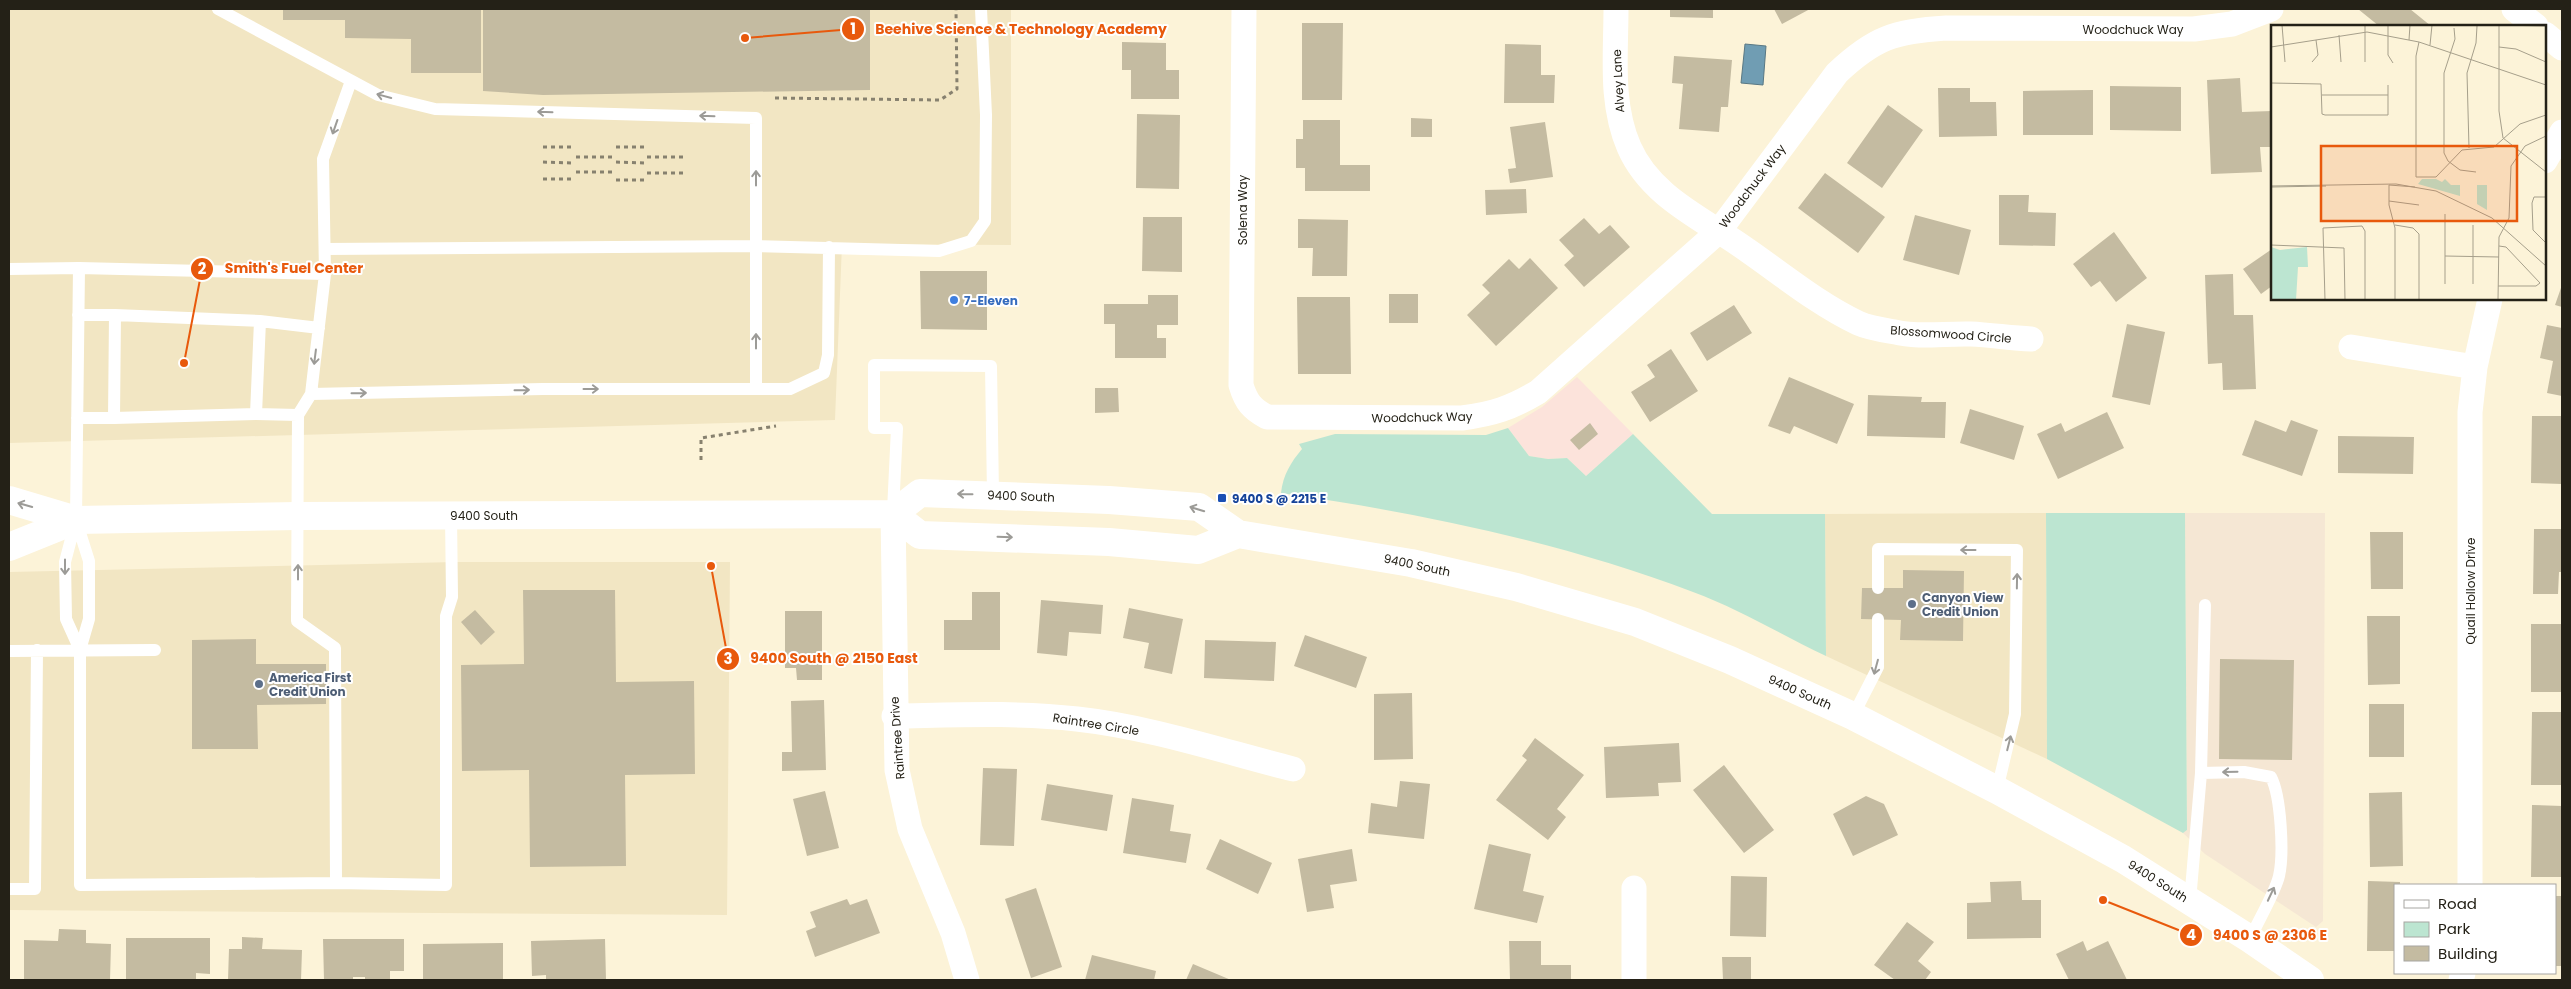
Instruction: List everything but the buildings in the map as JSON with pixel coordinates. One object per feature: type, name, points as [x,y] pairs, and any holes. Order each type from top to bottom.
[{"type":"main road","name":"9400 South","points":[[9,500],[76,520],[298,516],[893,514],[920,493],[1109,500],[1199,507],[1238,534],[1411,563],[1526,590],[1635,622],[1730,660],[1853,716],[1997,790],[2123,859],[2250,939],[2310,980]]},
{"type":"main road","points":[[893,514],[920,535],[1109,542],[1198,550],[1238,534]]},
{"type":"main road","name":"9400 South","points":[[9,547],[76,520]]},
{"type":"street","name":"Solena Way","points":[[1244,9],[1241,386],[1245,398],[1252,409]]},
{"type":"street","name":"Alvey Lane","points":[[1616,9],[1616,94],[1620,121],[1630,148],[1645,174],[1666,195],[1689,213],[1719,231]]},
{"type":"street","name":"Woodchuck Way","points":[[1252,409],[1267,417],[1462,418],[1489,415],[1514,407],[1538,392],[1719,231],[1836,73],[1860,51],[1887,36],[1916,30],[1942,18],[2194,29],[2232,24],[2271,9]]},
{"type":"street","points":[[2514,9],[2535,25]]},
{"type":"street","points":[[2546,35],[2562,48]]},
{"type":"street","points":[[2546,159],[2562,132]]},
{"type":"street","name":"Blossomwood Circle","points":[[1719,231],[1830,308],[1860,324],[1898,333],[1971,334],[2031,340]]},
{"type":"street","name":"Quail Hollow Drive","points":[[2470,884],[2470,439],[2475,368],[2490,300]]},
{"type":"street","points":[[2351,347],[2475,368]]},
{"type":"street","name":"Raintree Drive","points":[[893,514],[894,716],[897,770],[910,829],[953,933],[968,980]]},
{"type":"street","name":"Raintree Circle","points":[[894,716],[1022,715],[1078,719],[1133,728],[1293,768]]},
{"type":"street","points":[[1634,888],[1634,980]]},
{"type":"lane","points":[[218,9],[378,95],[436,108],[756,118],[756,390]]},
{"type":"lane","points":[[325,249],[756,246],[939,251],[971,241],[985,221],[986,115],[981,9]]},
{"type":"lane","points":[[336,883],[335,648],[297,621],[298,415],[311,394],[325,274],[324,159],[351,81]]},
{"type":"lane","points":[[311,394],[543,389],[790,390],[824,374],[828,355],[829,247]]},
{"type":"lane","points":[[9,269],[79,268],[325,274]]},
{"type":"lane","points":[[79,268],[76,520],[65,562],[66,619],[80,650]]},
{"type":"lane","points":[[78,315],[260,321],[319,328]]},
{"type":"lane","points":[[114,418],[115,316]]},
{"type":"lane","points":[[256,414],[260,321]]},
{"type":"lane","points":[[893,514],[897,428],[874,428],[874,366],[991,366],[993,495]]},
{"type":"lane","points":[[77,418],[256,414],[298,415]]},
{"type":"lane","points":[[76,520],[89,561],[89,619],[80,650],[80,885],[336,883],[446,885],[446,616],[452,597],[451,515]]},
{"type":"lane","points":[[1878,588],[1878,549],[2017,550],[2015,714],[1997,790]]},
{"type":"lane","points":[[2190,901],[2201,772],[2206,605]]},
{"type":"lane","points":[[1853,716],[1878,667],[1878,619]]},
{"type":"lane","points":[[9,889],[35,889],[37,650]]},
{"type":"lane","points":[[9,651],[155,650]]},
{"type":"lane","points":[[2201,772],[2244,772],[2271,777],[2277,788],[2281,818],[2279,876],[2250,939]]},
{"type":"path","points":[[774,98],[940,100],[957,89],[956,9]]},
{"type":"path","points":[[543,146],[574,147]]},
{"type":"path","points":[[616,146],[646,146]]},
{"type":"path","points":[[576,157],[644,162]]},
{"type":"path","points":[[647,157],[686,157]]},
{"type":"path","points":[[543,162],[574,162]]},
{"type":"path","points":[[576,172],[616,172]]},
{"type":"path","points":[[647,172],[686,172]]},
{"type":"path","points":[[543,179],[574,179]]},
{"type":"path","points":[[616,180],[644,180]]},
{"type":"path","points":[[701,460],[701,438],[776,426]]},
{"type":"shaded area","points":[[9,9],[1011,9],[1011,245],[842,244],[835,420],[9,443]]},
{"type":"shaded area","points":[[1577,377],[1633,434],[1586,476],[1567,458],[1548,459],[1529,456],[1508,428],[1542,407]]},
{"type":"shaded area","points":[[2046,513],[2047,759],[1826,656],[1825,514]]},
{"type":"shaded area","points":[[2185,513],[2325,513],[2323,921],[2316,927],[2205,854],[2183,833],[2187,830]]},
{"type":"shaded area","points":[[456,562],[730,562],[727,915],[9,910],[9,572]]},
{"type":"green space","points":[[1508,428],[1529,456],[1548,459],[1567,458],[1586,476],[1633,434],[1712,514],[1825,514],[1826,656],[1744,614],[1710,599],[1643,574],[1592,558],[1490,531],[1438,520],[1281,493],[1288,469],[1302,449],[1299,444],[1335,434],[1486,435]]},
{"type":"green space","points":[[2046,513],[2185,513],[2187,830],[2183,833],[2047,759]]},
{"type":"water","points":[[1745,44],[1766,46],[1763,85],[1741,83]]},
{"type":"place","name":"Beehive Science & Technology Academy","points":[[745,38]]},
{"type":"place","name":"7-Eleven","points":[[954,300]]},
{"type":"place","name":"Smith's Fuel Center","points":[[184,363]]},
{"type":"place","name":"9400 S @ 2215 E","points":[[1222,498]]},
{"type":"place","name":"9400 South @ 2150 East","points":[[711,566]]},
{"type":"place","name":"Canyon View Credit Union","points":[[1912,604]]},
{"type":"place","name":"America First Credit Union","points":[[259,684]]},
{"type":"place","name":"9400 S @ 2306 E","points":[[2103,900]]}]
